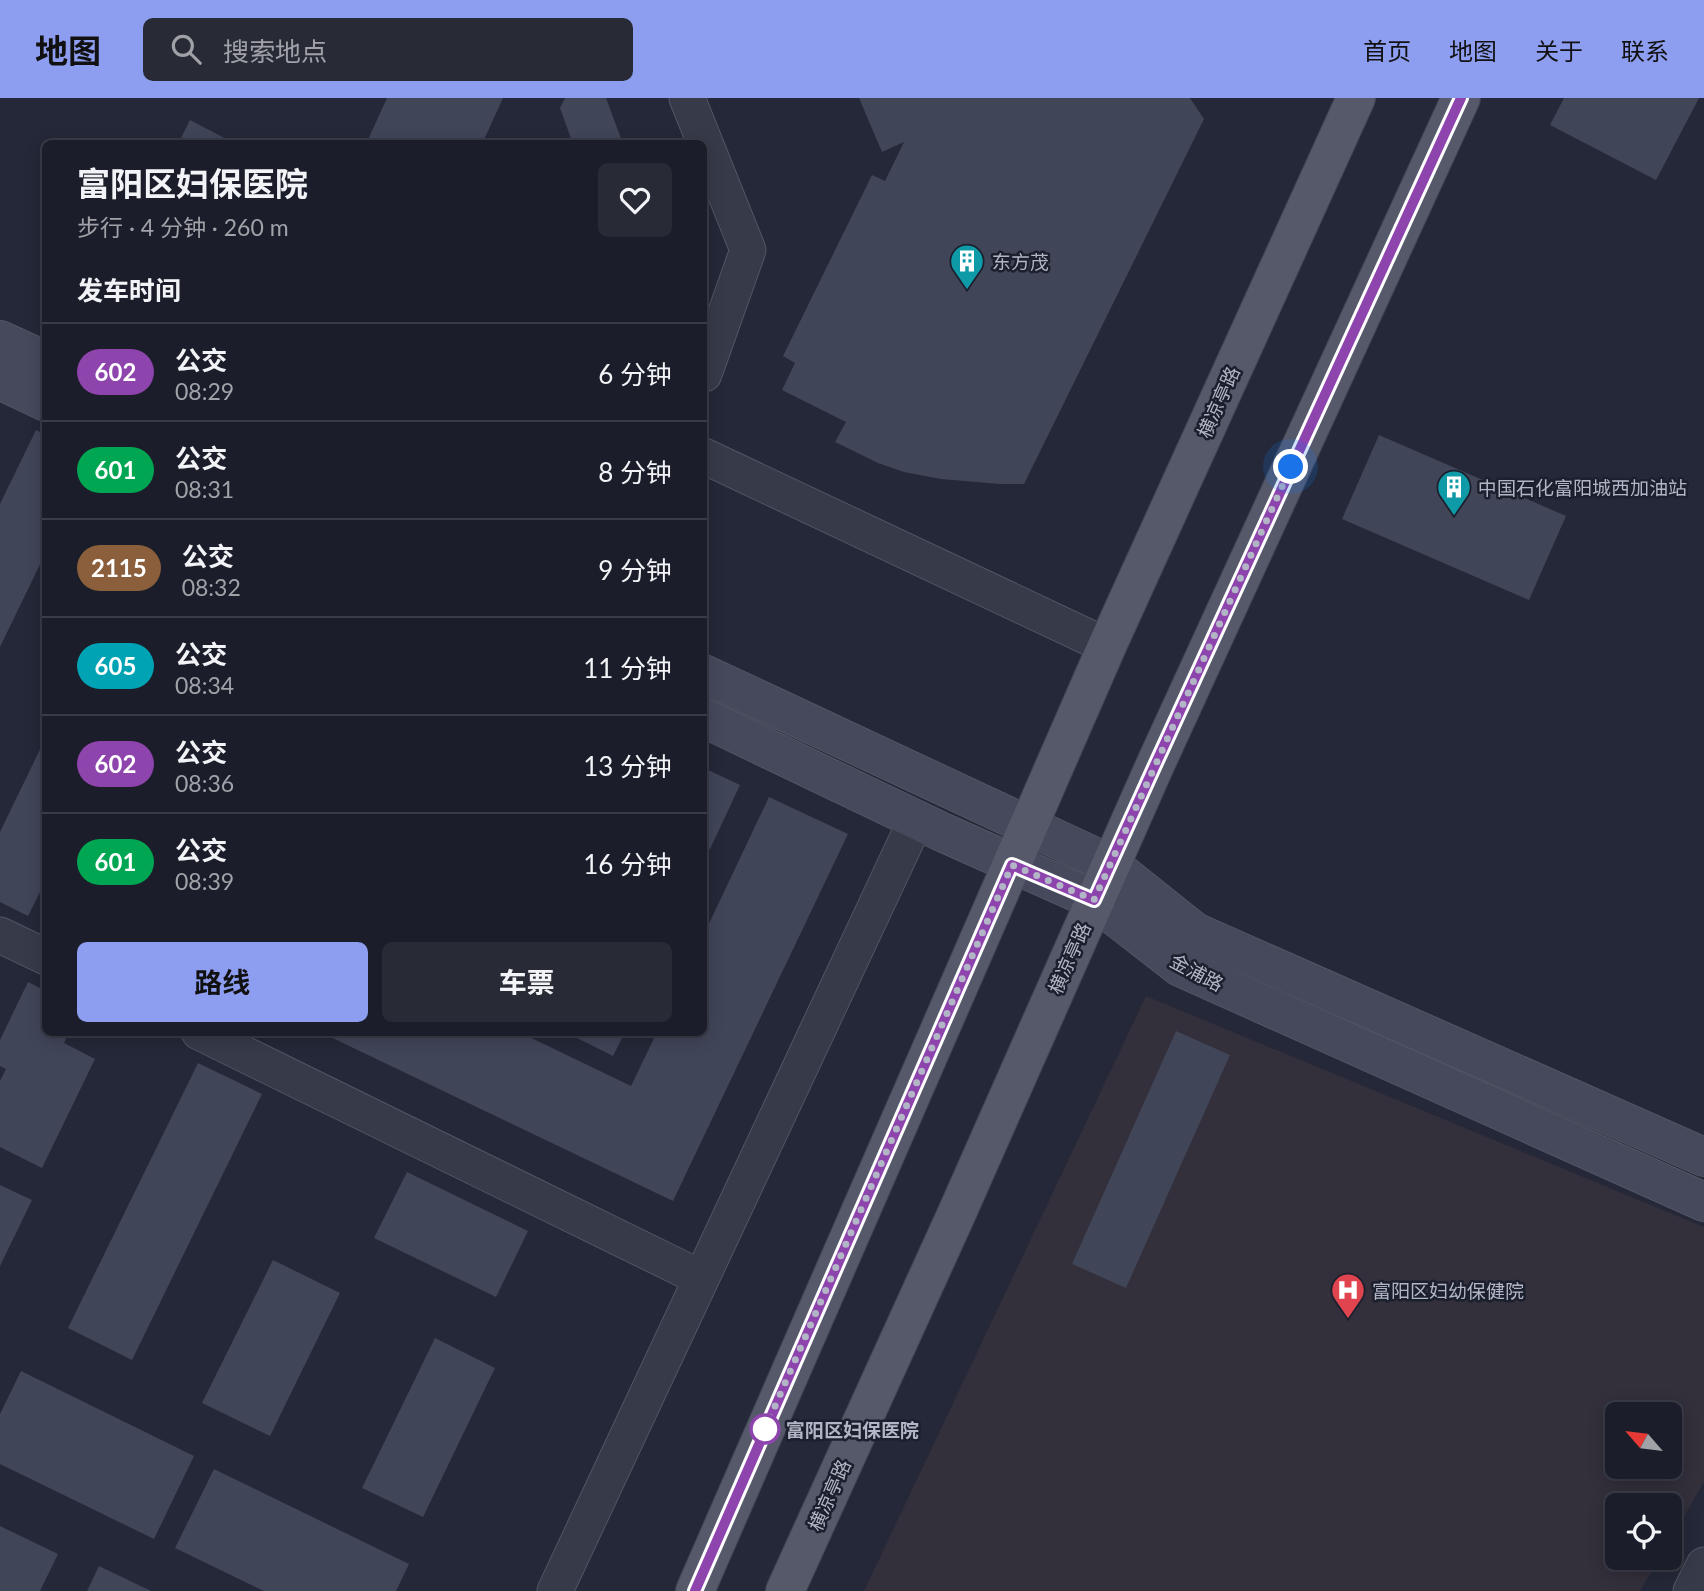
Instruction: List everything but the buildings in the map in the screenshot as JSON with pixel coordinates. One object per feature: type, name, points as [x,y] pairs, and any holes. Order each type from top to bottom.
[{"type":"main road","name":"横凉亭路","points":[[695,1591],[1107,646],[1356,98]]},
{"type":"main road","name":"横凉亭路","points":[[785,1591],[956,1214],[1110,863],[1461,98]]},
{"type":"street","points":[[687,98],[704,140]]},
{"type":"street","points":[[707,148],[748,250],[707,366]]},
{"type":"street","points":[[0,340],[42,359]]},
{"type":"street","points":[[0,380],[42,400]]},
{"type":"street","points":[[707,457],[1107,646]]},
{"type":"street","name":"金浦路","points":[[707,675],[1110,863],[1195,932],[1704,1157]]},
{"type":"street","name":"金浦路","points":[[707,719],[1012,865],[1094,900],[1180,967],[1704,1202]]},
{"type":"street","points":[[555,1591],[916,820]]},
{"type":"street","points":[[0,935],[42,955]]},
{"type":"street","points":[[207,1036],[701,1278]]},
{"type":"street","points":[[1690,1591],[1704,1566]]},
{"type":"shaded area","name":"富阳区妇幼保健院","points":[[1146,996],[1704,1227],[1704,1482],[1682,1520],[1682,1493],[1605,1493],[1605,1570],[1653,1570],[1640,1591],[864,1591]]},
{"type":"bus line","name":"602","points":[[695,1591],[1012,865],[1094,900],[1461,98]]},
{"type":"place","name":"东方茂","points":[[967,291]]},
{"type":"place","name":"中国石化富阳城西加油站","points":[[1454,517]]},
{"type":"place","name":"富阳区妇幼保健院","points":[[1348,1320]]},
{"type":"place","name":"富阳区妇保医院","points":[[765,1429]]},
{"type":"route","points":[[765,1429],[1012,865],[1094,900],[1291,467]]}]
